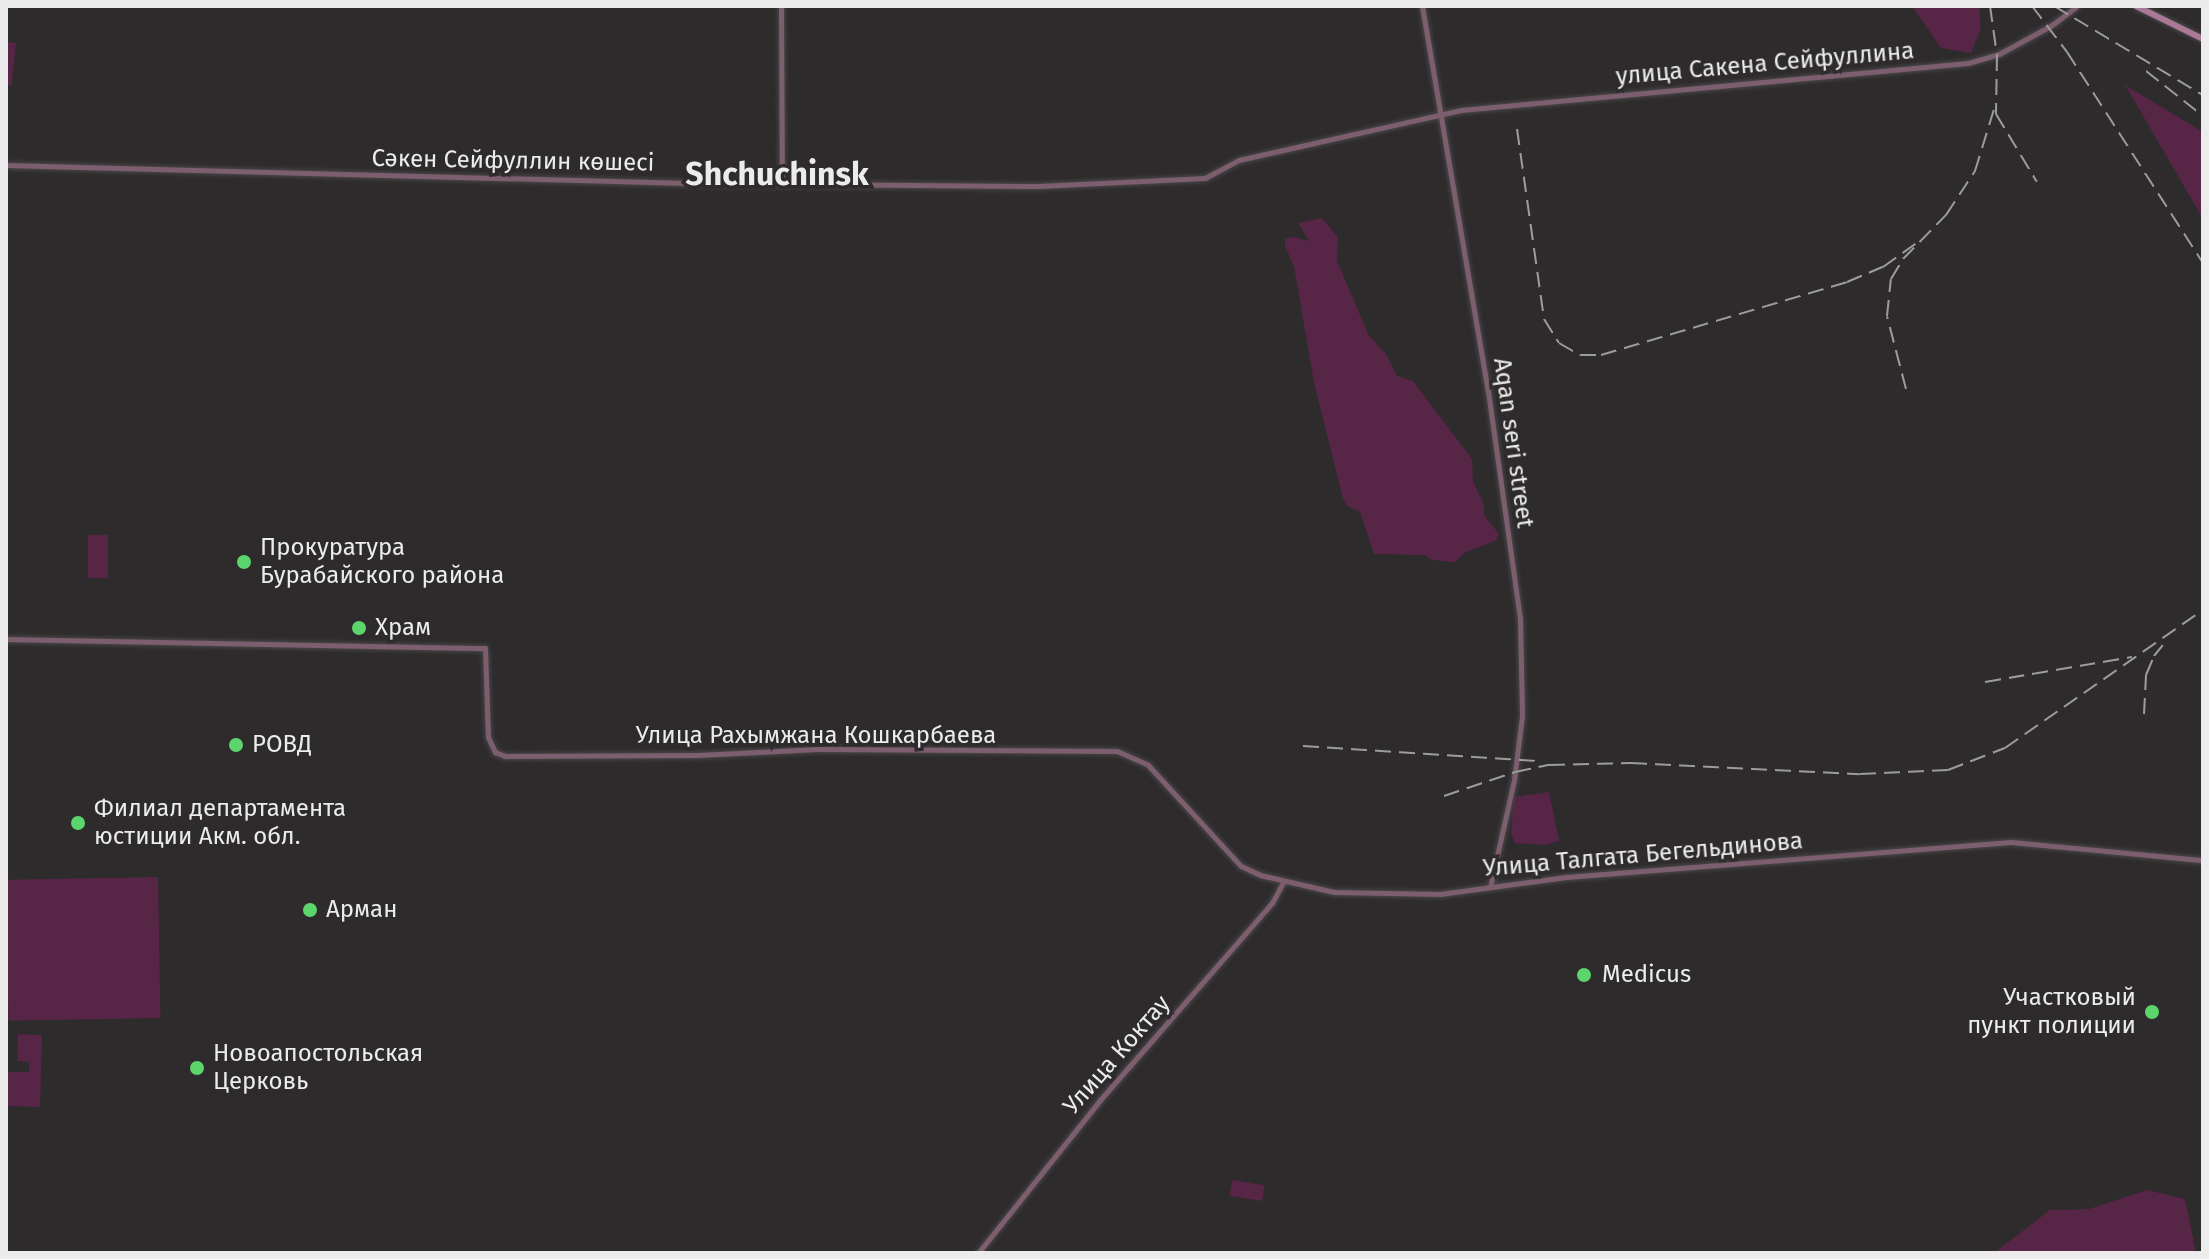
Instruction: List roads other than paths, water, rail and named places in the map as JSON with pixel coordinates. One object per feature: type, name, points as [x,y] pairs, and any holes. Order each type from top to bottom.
[{"type":"main road","points":[[2136,6],[2203,39]]},
{"type":"street","points":[[781,6],[782,182]]},
{"type":"street","name":"Aqan seri street","points":[[1422,6],[1488,391],[1521,629],[1522,716],[1517,760],[1490,887]]},
{"type":"street","name":"улица Сакена Сейфуллина","points":[[1442,115],[1968,63],[1999,54],[2052,25],[2077,6]]},
{"type":"street","name":"Сәкен Сейфуллин көшесі","points":[[6,165],[480,179],[1039,186],[1205,178],[1239,160],[1442,115]]},
{"type":"street","name":"Улица Рахымжана Кошкарбаева","points":[[6,639],[485,648],[488,737],[495,752],[512,756],[818,749],[1117,751],[1137,758]]},
{"type":"street","name":"Улица Талгата Бегельдинова","points":[[1137,758],[1148,765],[1241,866],[1283,882],[1368,895],[1440,894],[1681,867],[2011,842],[2203,860]]},
{"type":"street","name":"Улица Коктау","points":[[978,1253],[1100,1100],[1272,903],[1283,882]]},
{"type":"railway","points":[[1990,6],[1997,55],[1996,114],[2037,182]]},
{"type":"railway","points":[[2032,6],[2067,52],[2203,263]]},
{"type":"railway","points":[[2054,6],[2203,95]]},
{"type":"railway","points":[[2146,71],[2203,116]]},
{"type":"railway","points":[[1906,389],[1887,316],[1891,279],[1903,259],[1946,215],[1975,171],[1995,106]]},
{"type":"railway","points":[[1517,129],[1544,319],[1559,343],[1580,355],[1601,355],[1847,282],[1883,267],[1918,242]]},
{"type":"railway","points":[[1444,796],[1515,772],[1549,765],[1631,763],[1860,774],[1948,770],[2005,748],[2203,610]]},
{"type":"railway","points":[[2144,714],[2146,675],[2154,656],[2163,645]]},
{"type":"railway","points":[[1985,682],[2132,657]]},
{"type":"railway","points":[[1303,746],[1537,761]]},
{"type":"place","name":"Прокуратура Бурабайского района","points":[[244,562]]},
{"type":"place","name":"Храм","points":[[359,628]]},
{"type":"place","name":"РОВД","points":[[236,745]]},
{"type":"place","name":"Филиал департамента юстиции Акм. обл.","points":[[78,823]]},
{"type":"place","name":"Арман","points":[[310,910]]},
{"type":"place","name":"Medicus","points":[[1584,975]]},
{"type":"place","name":"Участковый пункт полиции","points":[[2152,1012]]},
{"type":"place","name":"Новоапостольская Церковь","points":[[197,1068]]},
{"type":"district","name":"Shchuchinsk","points":[[777,174]]}]
